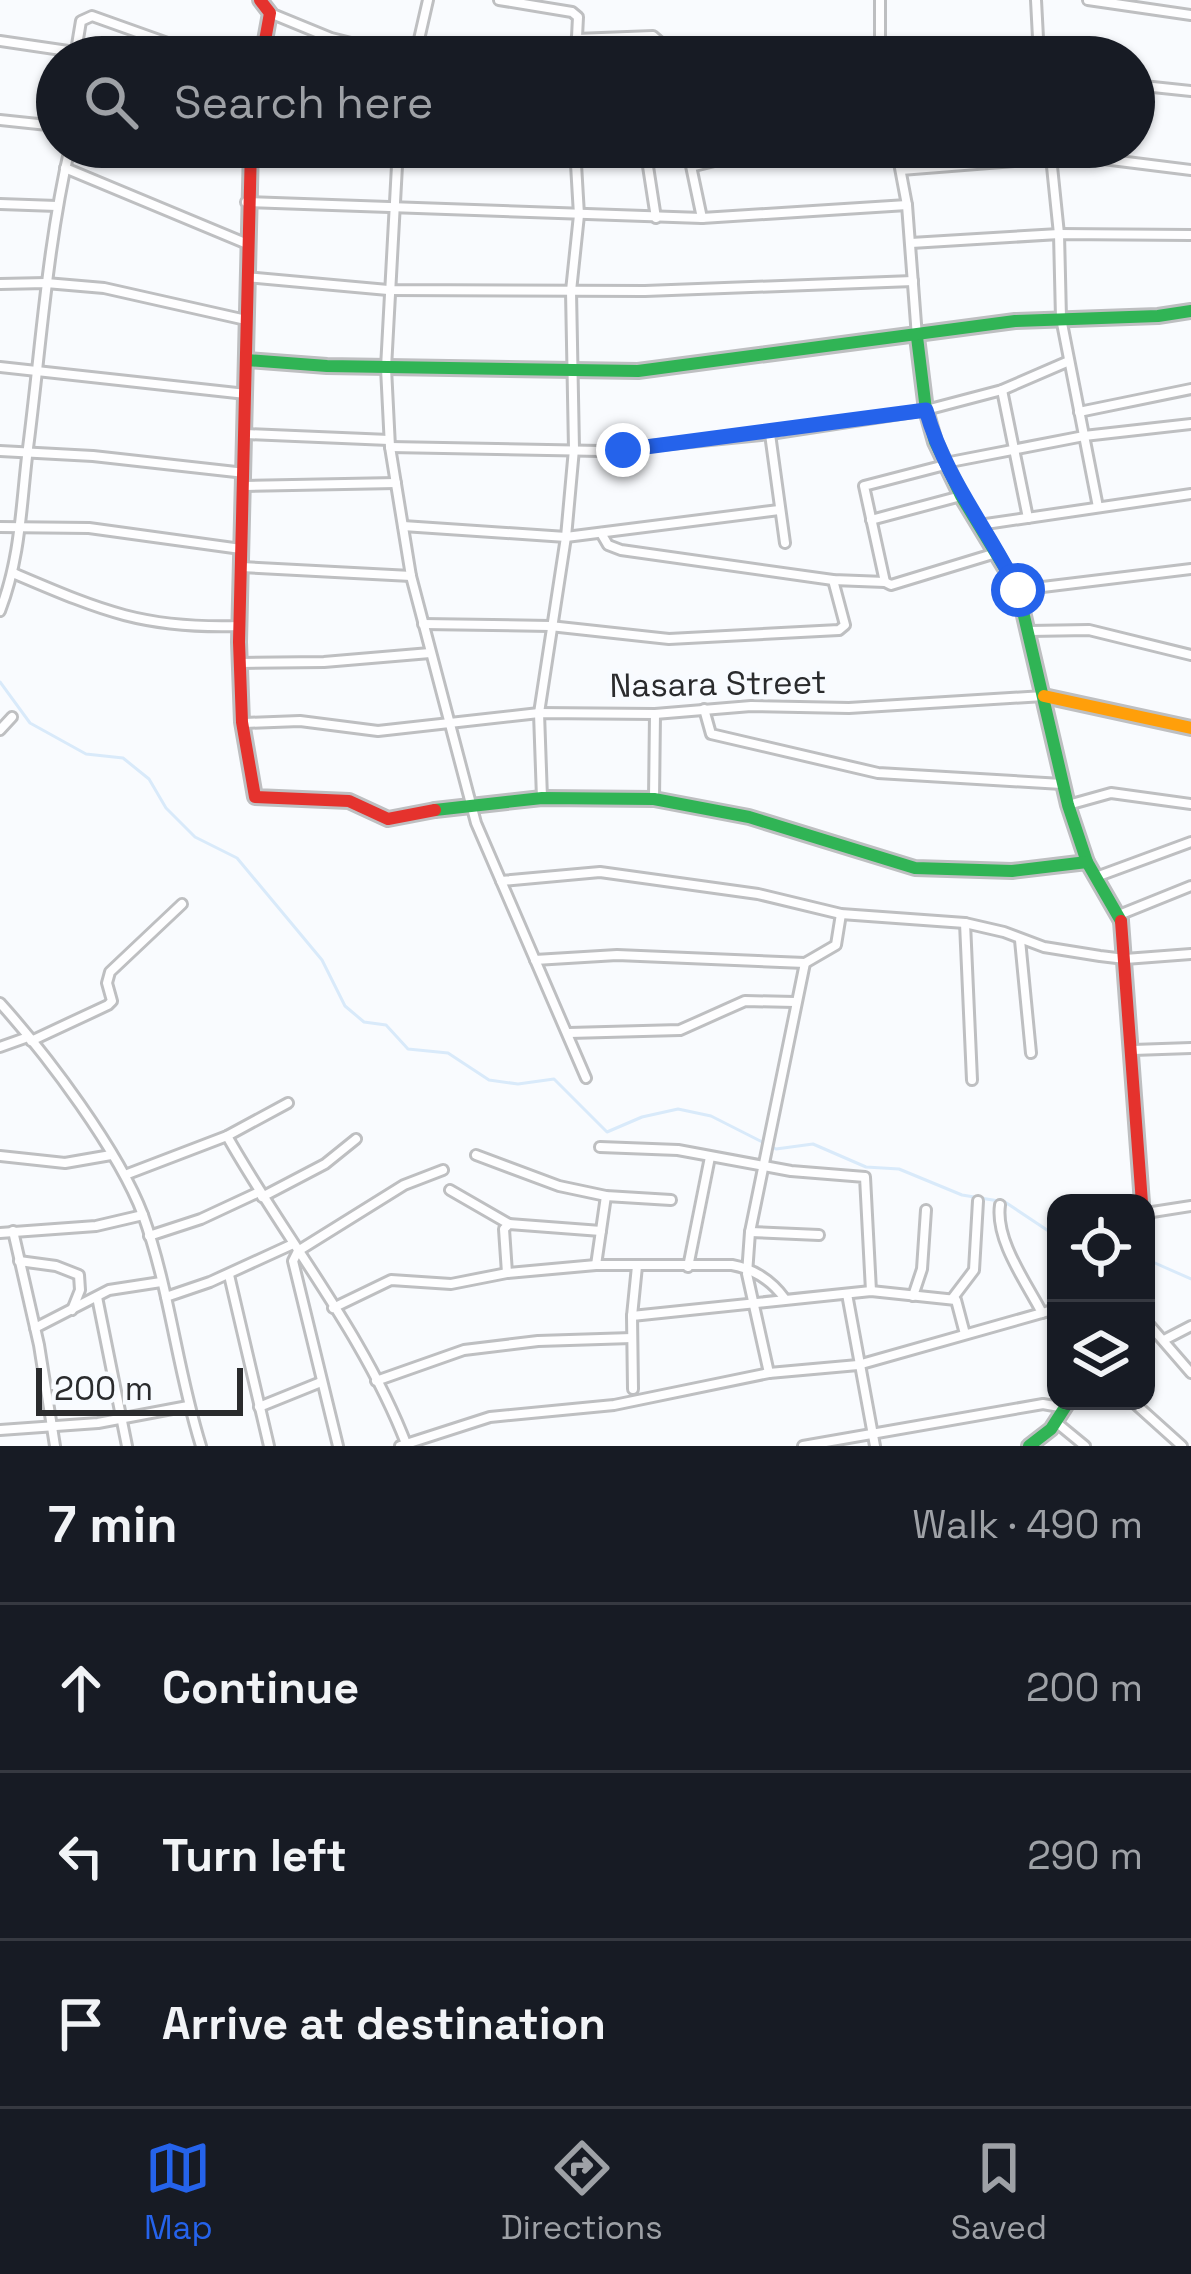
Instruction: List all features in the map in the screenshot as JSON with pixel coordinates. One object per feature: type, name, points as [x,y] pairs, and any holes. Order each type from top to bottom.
[{"type":"street","points":[[260,0],[270,13],[326,36]]},
{"type":"street","points":[[417,36],[428,0]]},
{"type":"street","points":[[499,0],[572,11],[578,17],[577,36]]},
{"type":"street","points":[[880,0],[880,36]]},
{"type":"street","points":[[1036,0],[1038,36]]},
{"type":"street","points":[[1088,0],[1191,15]]},
{"type":"street","points":[[266,36],[270,13]]},
{"type":"street","points":[[78,36],[81,21],[92,16],[148,36]]},
{"type":"street","points":[[0,41],[36,47]]},
{"type":"street","points":[[1155,88],[1191,92]]},
{"type":"street","points":[[0,120],[36,124]]},
{"type":"street","points":[[1155,165],[1191,170]]},
{"type":"street","points":[[0,611],[22,527],[46,283],[65,168],[245,243]]},
{"type":"street","points":[[249,168],[239,626],[245,723],[253,791],[259,798],[349,801],[388,819],[470,804],[542,798],[654,799],[749,817],[915,868],[1012,871],[1087,862]]},
{"type":"street","points":[[396,168],[386,368],[389,443],[411,576],[470,804],[586,1078]]},
{"type":"street","points":[[542,798],[539,713],[566,537],[574,449],[571,291],[579,215],[576,168]]},
{"type":"street","points":[[648,168],[656,218]]},
{"type":"street","points":[[694,168],[702,218]]},
{"type":"street","points":[[918,168],[901,170],[926,410],[944,464],[1018,590],[1068,805],[1087,862],[1119,915],[1141,1194]]},
{"type":"street","points":[[1053,168],[1060,318],[1098,507]]},
{"type":"street","points":[[245,202],[656,218],[907,205]]},
{"type":"street","points":[[0,204],[57,206]]},
{"type":"street","points":[[911,243],[1059,234],[1191,235]]},
{"type":"street","points":[[244,277],[388,290],[571,291],[913,281]]},
{"type":"street","points":[[0,284],[104,288],[246,320]]},
{"type":"street","points":[[248,360],[386,368],[673,368],[1015,321],[1159,316],[1191,310]]},
{"type":"street","points":[[245,434],[623,450],[926,410],[1002,390],[1069,361]]},
{"type":"street","points":[[0,367],[246,394]]},
{"type":"street","points":[[1079,412],[1191,389]]},
{"type":"street","points":[[1002,390],[1028,518]]},
{"type":"street","points":[[885,582],[865,485],[1084,436],[1191,424]]},
{"type":"street","points":[[770,434],[784,543]]},
{"type":"street","points":[[0,451],[245,479],[396,483]]},
{"type":"street","points":[[979,525],[1191,494]]},
{"type":"street","points":[[871,520],[961,496]]},
{"type":"street","points":[[403,526],[566,537],[779,510]]},
{"type":"street","points":[[0,527],[135,533],[242,549]]},
{"type":"street","points":[[602,533],[608,545],[621,550],[891,585],[998,552]]},
{"type":"street","points":[[242,567],[411,576]]},
{"type":"street","points":[[1018,590],[1191,569]]},
{"type":"street","points":[[13,574],[110,614],[142,622],[239,626]]},
{"type":"street","points":[[423,624],[550,626],[669,639],[839,630],[845,625],[832,580]]},
{"type":"street","points":[[1030,631],[1105,632],[1191,655]]},
{"type":"street","points":[[240,663],[430,653]]},
{"type":"street","name":"Nasara Street","points":[[245,723],[300,721],[378,731],[539,713],[849,708],[1044,696],[1191,728]]},
{"type":"street","points":[[704,709],[711,734],[878,772],[1062,784]]},
{"type":"street","points":[[654,799],[655,714]]},
{"type":"street","points":[[0,730],[12,717]]},
{"type":"street","points":[[1068,805],[1111,793],[1191,804]]},
{"type":"street","points":[[1096,877],[1191,842]]},
{"type":"street","points":[[501,881],[600,872],[758,893],[842,914],[964,923],[1043,947],[1126,959],[1191,954]]},
{"type":"street","points":[[1119,915],[1191,886]]},
{"type":"street","points":[[0,1047],[108,1005],[112,1001],[107,982],[110,972],[182,904]]},
{"type":"street","points":[[535,960],[616,956],[806,964],[836,945],[842,914]]},
{"type":"street","points":[[964,923],[972,1080]]},
{"type":"street","points":[[1019,939],[1031,1054]]},
{"type":"street","points":[[770,1373],[747,1268],[750,1232],[806,964]]},
{"type":"street","points":[[569,1033],[680,1030],[745,1001],[796,1002]]},
{"type":"street","points":[[0,1003],[112,1155],[143,1214],[201,1446]]},
{"type":"street","points":[[1133,1050],[1191,1048]]},
{"type":"street","points":[[125,1175],[227,1136],[288,1103]]},
{"type":"street","points":[[227,1136],[376,1381],[404,1445],[490,1417],[614,1406],[770,1373],[858,1365],[1047,1312]]},
{"type":"street","points":[[149,1236],[260,1195],[325,1164],[356,1139]]},
{"type":"street","points":[[600,1147],[678,1150],[865,1177],[871,1291]]},
{"type":"street","points":[[0,1156],[65,1163],[112,1155]]},
{"type":"street","points":[[476,1155],[527,1176],[607,1196],[671,1199]]},
{"type":"street","points":[[688,1267],[710,1157]]},
{"type":"street","points":[[166,1297],[296,1248],[404,1185],[443,1170]]},
{"type":"street","points":[[450,1190],[509,1224],[601,1232]]},
{"type":"street","points":[[596,1265],[607,1196]]},
{"type":"street","points":[[951,1299],[974,1270],[978,1201]]},
{"type":"street","points":[[1000,1204],[998,1219],[1005,1238],[1042,1313]]},
{"type":"street","points":[[1155,1212],[1190,1207]]},
{"type":"street","points":[[913,1296],[922,1269],[926,1210]]},
{"type":"street","points":[[0,1233],[97,1226],[143,1214]]},
{"type":"street","points":[[507,1273],[505,1229],[509,1224]]},
{"type":"street","points":[[13,1231],[55,1446]]},
{"type":"street","points":[[750,1232],[819,1235]]},
{"type":"street","points":[[296,1248],[292,1261],[338,1446]]},
{"type":"street","points":[[19,1261],[79,1275],[73,1310]]},
{"type":"street","points":[[334,1308],[391,1280],[451,1284],[507,1273],[596,1265],[747,1268],[775,1286],[785,1299]]},
{"type":"street","points":[[633,1389],[637,1266]]},
{"type":"street","points":[[229,1275],[269,1446]]},
{"type":"street","points":[[35,1328],[117,1288],[161,1282]]},
{"type":"street","points":[[632,1316],[871,1291],[956,1300],[965,1334]]},
{"type":"street","points":[[848,1294],[874,1441]]},
{"type":"street","points":[[97,1297],[127,1446]]},
{"type":"street","points":[[1164,1340],[1191,1326]]},
{"type":"street","points":[[1155,1330],[1191,1373]]},
{"type":"street","points":[[376,1381],[464,1349],[632,1338]]},
{"type":"street","points":[[260,1407],[321,1382]]},
{"type":"street","points":[[802,1446],[874,1441],[1047,1404]]},
{"type":"street","points":[[0,1430],[122,1419],[188,1406]]},
{"type":"street","points":[[1029,1446],[1057,1423],[1064,1410]]},
{"type":"street","points":[[1142,1410],[1182,1446]]},
{"type":"street","points":[[1057,1423],[1085,1446]]},
{"type":"waterway","points":[[0,682],[30,723],[86,754],[123,758],[149,779],[166,808],[195,837],[237,858],[322,960],[345,1006],[364,1022],[386,1025],[408,1049],[448,1053],[489,1080],[518,1084],[554,1079],[607,1132],[678,1109],[711,1116],[776,1149],[813,1144],[866,1167],[899,1169],[962,1195],[1005,1202],[1047,1230]]},
{"type":"waterway","points":[[1155,1263],[1191,1279]]},
{"type":"traffic: fast","points":[[247,360],[327,366],[638,371],[1015,321],[1191,311]]},
{"type":"traffic: fast","points":[[917,337],[935,442],[961,496],[1018,590],[1068,805],[1087,862],[1121,921]]},
{"type":"traffic: fast","points":[[435,810],[542,798],[654,799],[749,817],[915,868],[1012,871],[1087,862]]},
{"type":"traffic: fast","points":[[1029,1446],[1051,1429],[1063,1410]]},
{"type":"traffic: slow","points":[[1044,696],[1191,728]]},
{"type":"traffic: jam","points":[[260,0],[270,13],[266,36]]},
{"type":"traffic: jam","points":[[250,168],[239,642],[242,722],[255,797],[349,801],[388,819],[435,810]]},
{"type":"traffic: jam","points":[[1121,921],[1141,1194]]},
{"type":"route","points":[[623,450],[926,410],[944,463],[1018,590]]}]
